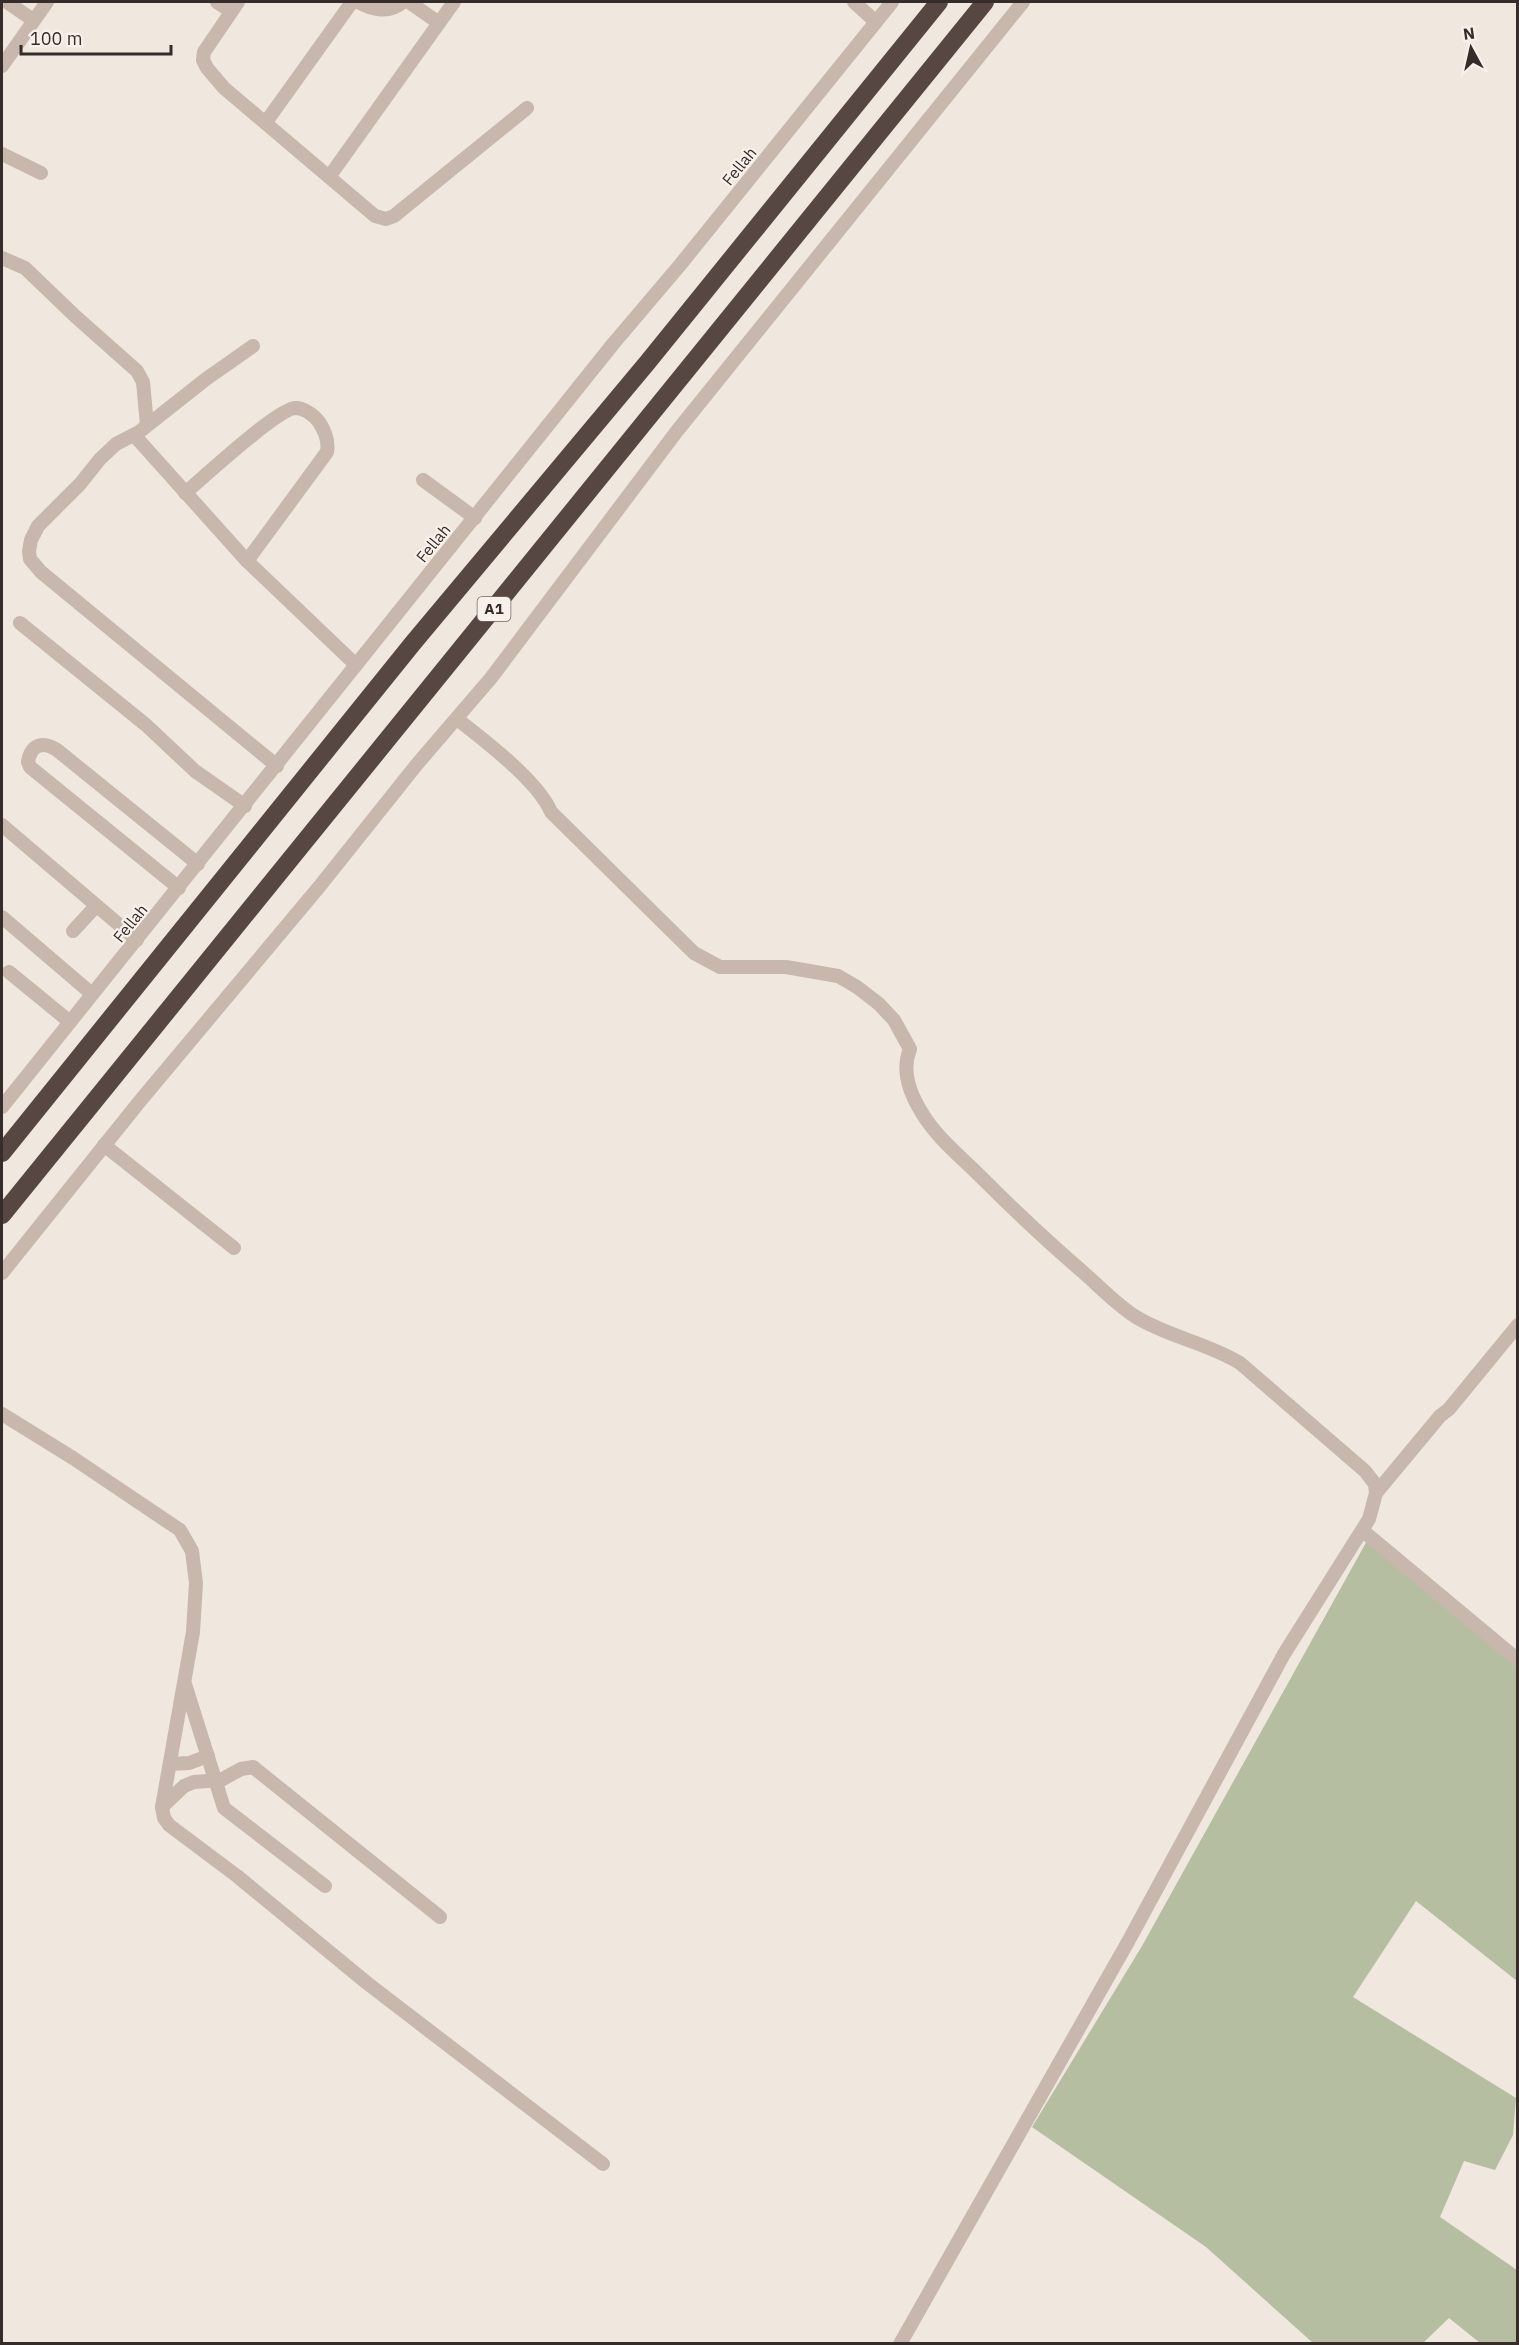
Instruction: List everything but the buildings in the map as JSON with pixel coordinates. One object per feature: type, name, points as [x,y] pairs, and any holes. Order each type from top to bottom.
[{"type":"highway","name":"A1","points":[[2,1153],[413,643],[647,363],[939,2]]},
{"type":"highway","name":"A1","points":[[2,1215],[985,2]]},
{"type":"street","points":[[7,2],[33,20]]},
{"type":"street","points":[[2,66],[47,2]]},
{"type":"street","points":[[217,2],[235,6],[204,52],[203,60],[212,76],[375,216],[386,219],[394,216],[527,108]]},
{"type":"street","points":[[266,122],[352,2]]},
{"type":"street","points":[[358,2],[379,10],[390,9],[403,2]]},
{"type":"street","points":[[409,2],[439,23]]},
{"type":"street","points":[[329,177],[454,2]]},
{"type":"street","points":[[854,2],[876,22]]},
{"type":"street","name":"Fellah","points":[[2,1107],[613,344],[680,265],[892,2]]},
{"type":"street","points":[[2,1273],[104,1145],[521,640],[677,431],[1023,2]]},
{"type":"street","points":[[2,154],[41,173]]},
{"type":"street","points":[[2,258],[25,268],[137,371],[143,382],[147,425]]},
{"type":"street","points":[[253,346],[134,435],[109,449],[80,484],[38,526],[31,540],[30,559],[41,572],[277,766]]},
{"type":"street","points":[[185,494],[266,425],[288,410],[302,409],[317,420],[329,443],[327,452],[247,561]]},
{"type":"street","points":[[134,435],[247,561],[356,665]]},
{"type":"street","points":[[423,480],[475,518]]},
{"type":"street","points":[[20,622],[146,725],[195,771],[244,806]]},
{"type":"street","points":[[457,719],[479,735],[522,775],[542,796],[551,812],[694,953],[720,967],[786,967],[838,976],[879,1004],[894,1020],[910,1049],[906,1074],[910,1090],[922,1114],[956,1153],[1022,1218],[1135,1316],[1157,1328],[1223,1353],[1256,1375],[1365,1471],[1375,1484],[1374,1505],[1363,1531],[1284,1654],[1135,1931],[900,2343]]},
{"type":"street","points":[[179,888],[30,766],[28,762],[32,750],[37,745],[44,744],[57,750],[198,864]]},
{"type":"street","points":[[2,825],[137,940]]},
{"type":"street","points":[[73,932],[96,906]]},
{"type":"street","points":[[2,917],[92,994]]},
{"type":"street","points":[[9,972],[70,1022]]},
{"type":"street","points":[[104,1145],[234,1248]]},
{"type":"street","points":[[1376,1493],[1518,1325]]},
{"type":"street","points":[[2,1414],[74,1458],[180,1530],[187,1538],[195,1568],[196,1605],[162,1807],[164,1818],[169,1825],[237,1876],[367,1983],[603,2164]]},
{"type":"street","points":[[1363,1531],[1518,1660]]},
{"type":"street","points":[[184,1682],[222,1804],[228,1812],[325,1886]]},
{"type":"street","points":[[170,1764],[189,1763],[208,1756]]},
{"type":"street","points":[[162,1807],[184,1786],[199,1780],[221,1780],[253,1767],[440,1917]]},
{"type":"green space","points":[[1368,1539],[1517,1664],[1517,1981],[1416,1901],[1353,1997],[1516,2098],[1513,2135],[1495,2170],[1464,2161],[1440,2217],[1517,2270],[1517,2343],[1480,2343],[1449,2318],[1423,2343],[1313,2343],[1206,2247],[1032,2127],[1142,1946]]}]
